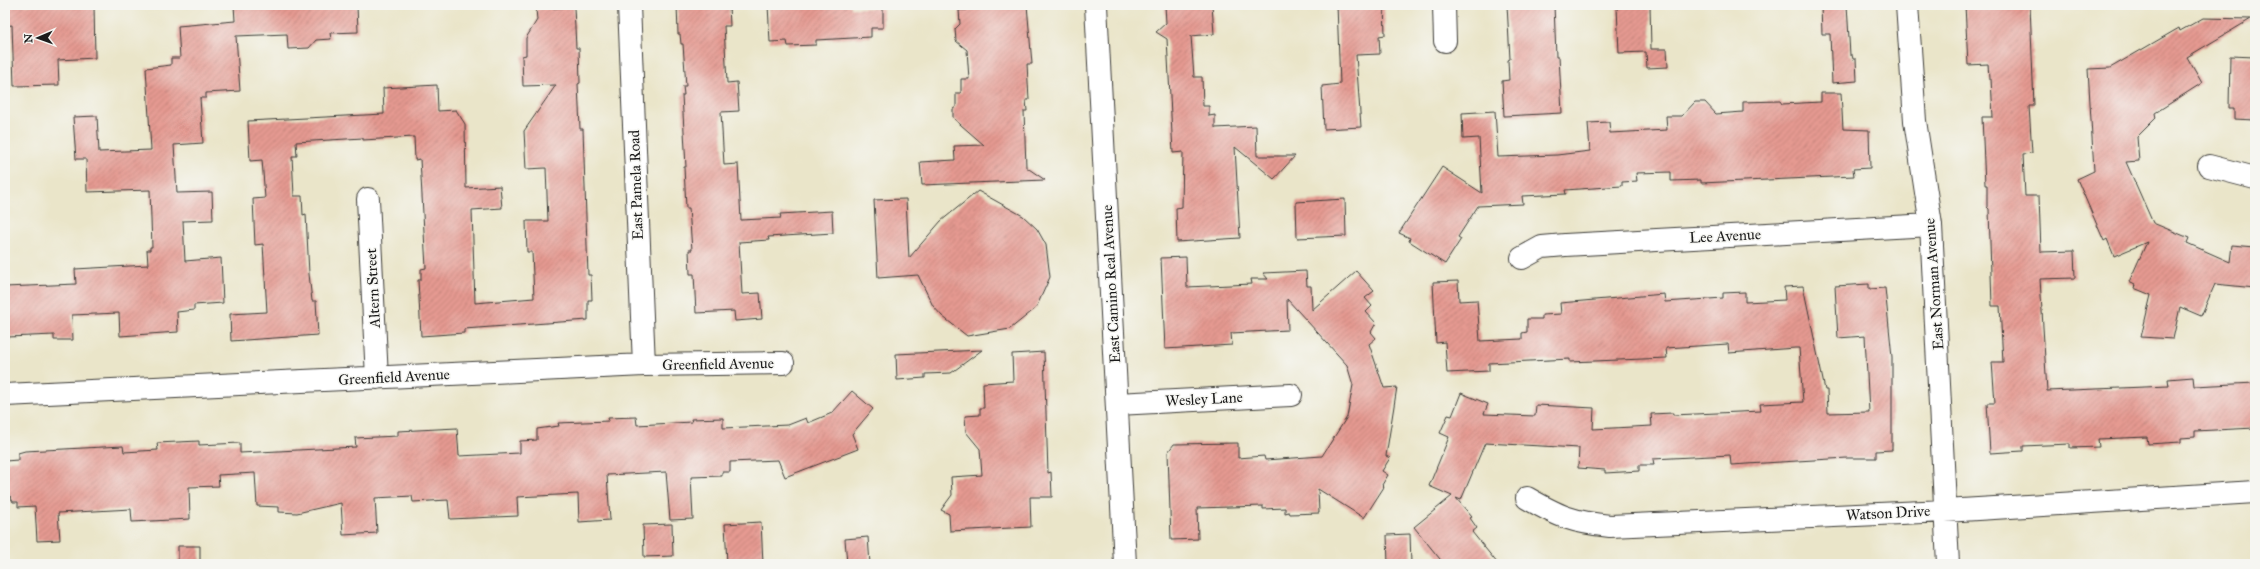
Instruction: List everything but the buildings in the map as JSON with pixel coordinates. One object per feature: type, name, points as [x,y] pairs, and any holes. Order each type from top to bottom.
[{"type":"street","name":"East Pamela Road","points":[[629,5],[644,366]]},
{"type":"street","name":"East Camino Real Avenue","points":[[1096,5],[1125,564]]},
{"type":"street","points":[[1444,5],[1445,41]]},
{"type":"street","name":"East Norman Avenue","points":[[1907,5],[1915,121],[1931,225],[1948,564]]},
{"type":"street","points":[[2209,166],[2255,178]]},
{"type":"street","name":"Altern Street","points":[[368,199],[377,378]]},
{"type":"street","name":"Lee Avenue","points":[[1522,258],[1542,247],[1565,245],[1931,225]]},
{"type":"street","name":"Greenfield Avenue","points":[[5,395],[644,366],[783,363]]},
{"type":"street","name":"Wesley Lane","points":[[1117,404],[1291,395]]},
{"type":"street","name":"Watson Drive","points":[[1527,498],[1558,516],[1582,523],[1610,526],[1945,511],[2255,492]]}]
